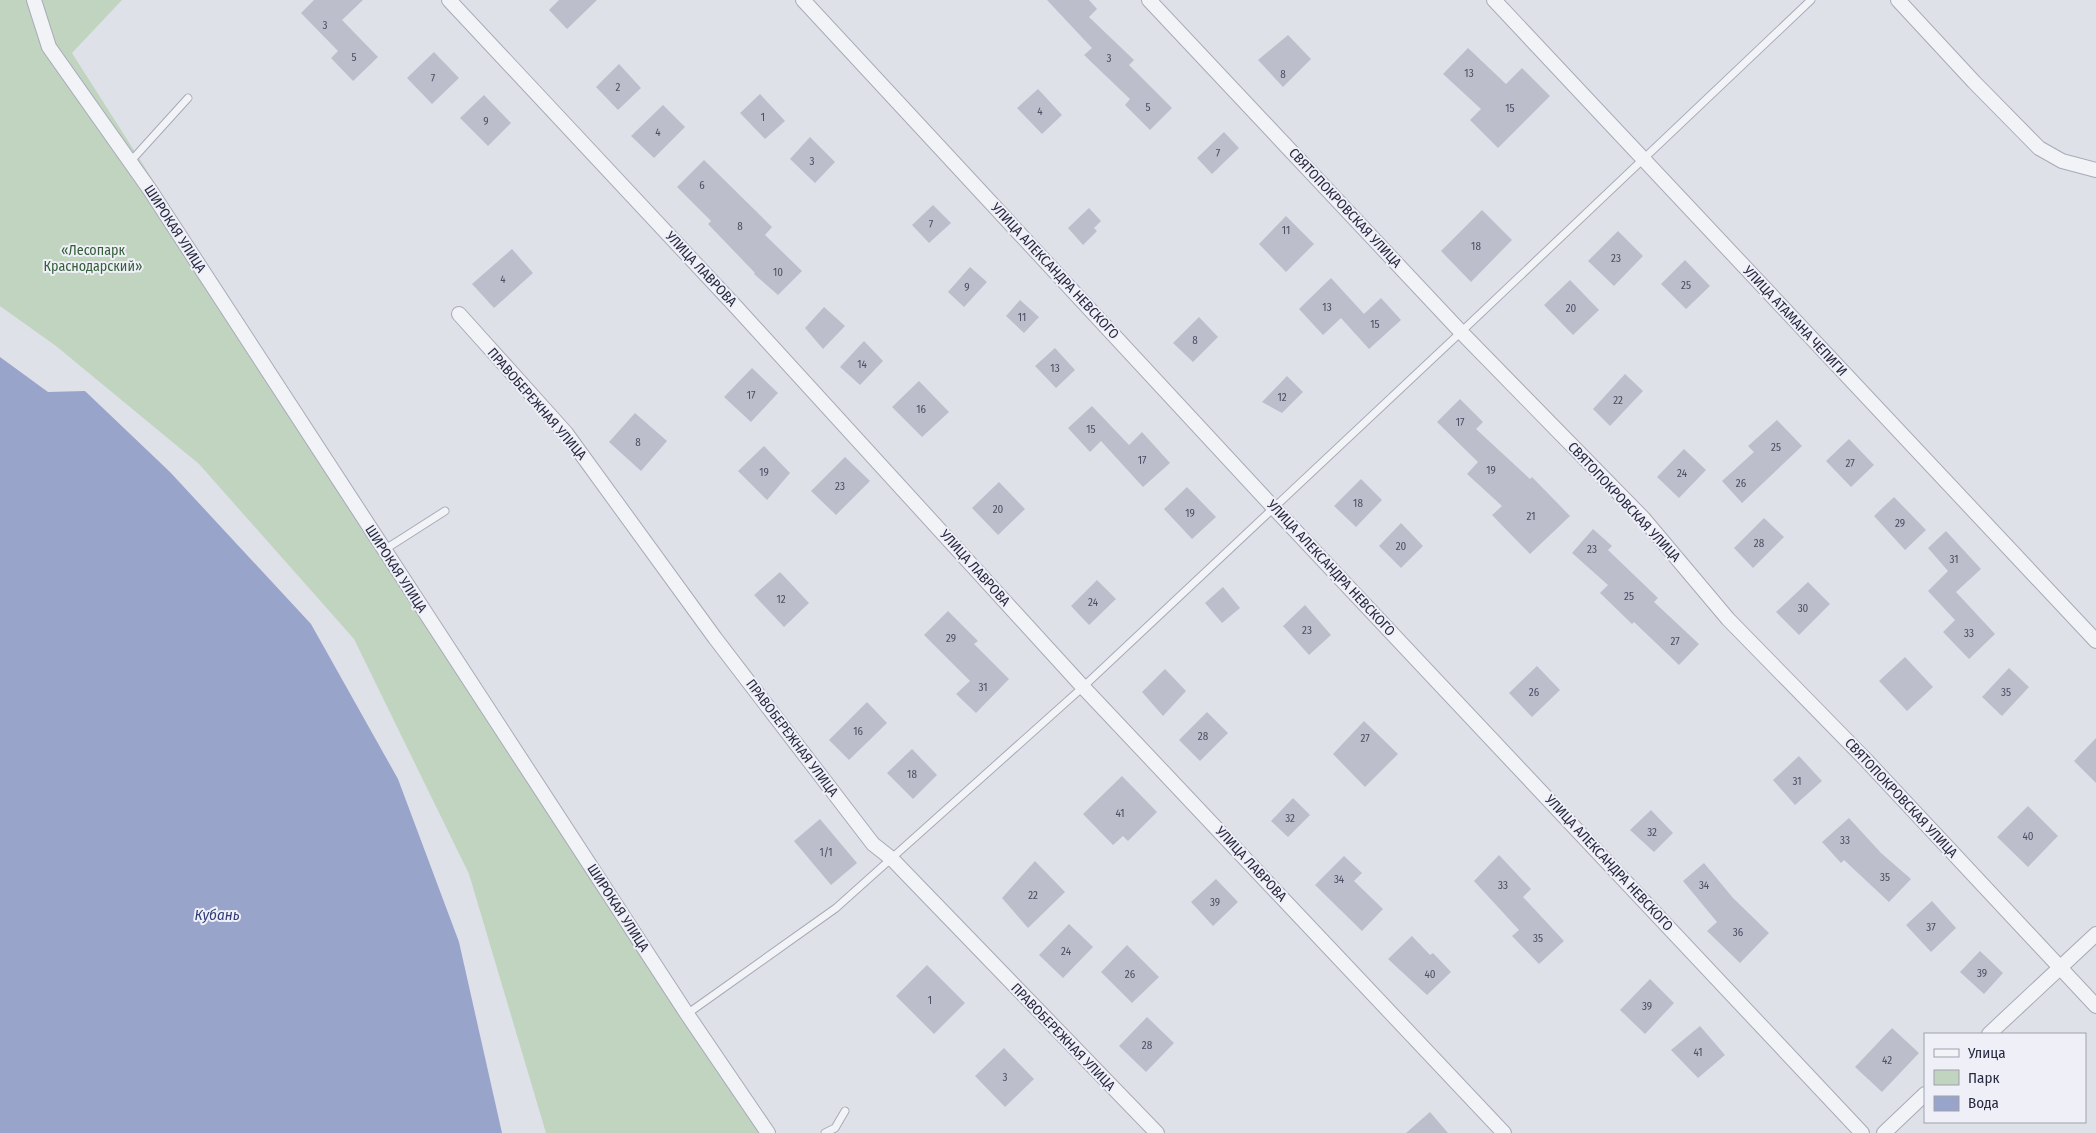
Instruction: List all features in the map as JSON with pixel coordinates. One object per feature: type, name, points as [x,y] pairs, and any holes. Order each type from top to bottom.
[{"type":"street","name":"ШИРОКАЯ УЛИЦА","points":[[34,0],[49,47],[130,162],[687,1014],[768,1133]]},
{"type":"street","name":"УЛИЦА ЛАВРОВА","points":[[449,0],[738,308],[1083,687],[1504,1133]]},
{"type":"street","name":"УЛИЦА АЛЕКСАНДРА НЕВСКОГО","points":[[803,0],[1274,508],[1862,1133]]},
{"type":"street","name":"СВЯТОПОКРОВСКАЯ УЛИЦА","points":[[1149,0],[1461,332],[1643,518],[1728,619],[1866,760],[2096,1006]]},
{"type":"street","name":"УЛИЦА АТАМАНА ЧЕПИГИ","points":[[1494,0],[2096,641]]},
{"type":"street","points":[[1898,0],[1974,82],[2039,148],[2062,161],[2096,170]]},
{"type":"street","name":"ПРАВОБЕРЕЖНАЯ УЛИЦА","points":[[459,314],[566,433],[715,638],[873,844],[892,859],[1157,1133]]},
{"type":"street","points":[[1989,1033],[2096,934]]},
{"type":"street","points":[[1884,1133],[1924,1095]]},
{"type":"lane","points":[[687,1014],[836,908],[1083,687],[1811,0]]},
{"type":"lane","points":[[130,162],[188,98]]},
{"type":"lane","points":[[384,550],[446,511]]},
{"type":"lane","points":[[825,1133],[835,1128],[845,1111]]},
{"type":"green space","name":"«Лесопарк Краснодарский»","points":[[0,0],[122,0],[72,53],[760,1133],[546,1133],[469,874],[354,639],[199,464],[56,346],[0,306]]},
{"type":"water","name":"Кубань","points":[[0,357],[48,392],[85,391],[170,472],[311,624],[398,779],[459,942],[502,1133],[0,1133]]},
{"type":"building","points":[[314,0],[363,0],[342,20],[378,57],[353,81],[331,58],[338,51],[301,13]]},
{"type":"building","points":[[559,0],[597,0],[567,29],[549,10]]},
{"type":"building","points":[[1047,0],[1089,0],[1097,9],[1089,17],[1134,60],[1129,65],[1172,108],[1150,130],[1125,105],[1130,99],[1084,55],[1092,48]]},
{"type":"building","points":[[1288,35],[1311,59],[1283,87],[1258,60]]},
{"type":"building","points":[[1468,48],[1506,84],[1522,68],[1550,96],[1498,148],[1470,120],[1481,109],[1443,74]]},
{"type":"building","points":[[434,52],[459,78],[432,104],[407,78]]},
{"type":"building","points":[[619,64],[641,88],[618,110],[596,87]]},
{"type":"building","points":[[1038,89],[1062,115],[1042,134],[1017,108]]},
{"type":"building","points":[[760,94],[785,121],[765,139],[740,113]]},
{"type":"building","points":[[484,95],[511,123],[488,146],[460,118]]},
{"type":"building","points":[[663,105],[685,127],[654,158],[631,136]]},
{"type":"building","points":[[1224,132],[1239,148],[1212,174],[1197,158]]},
{"type":"building","points":[[810,137],[835,162],[815,183],[790,159]]},
{"type":"building","points":[[704,160],[772,227],[765,235],[802,271],[778,295],[754,274],[708,224],[711,221],[677,187]]},
{"type":"building","points":[[933,205],[951,223],[929,243],[912,225]]},
{"type":"building","points":[[1089,208],[1101,221],[1094,228],[1097,231],[1083,245],[1068,228]]},
{"type":"building","points":[[1482,210],[1512,240],[1471,282],[1441,251]]},
{"type":"building","points":[[1286,216],[1314,244],[1286,272],[1259,244]]},
{"type":"building","points":[[1618,231],[1643,256],[1614,286],[1588,261]]},
{"type":"building","points":[[512,249],[533,273],[494,308],[472,284]]},
{"type":"building","points":[[1685,260],[1710,286],[1686,309],[1661,284]]},
{"type":"building","points":[[970,267],[987,282],[964,307],[948,292]]},
{"type":"building","points":[[1331,278],[1364,314],[1381,298],[1401,320],[1369,349],[1341,318],[1323,335],[1299,309]]},
{"type":"building","points":[[1570,280],[1599,310],[1573,335],[1544,305]]},
{"type":"building","points":[[1020,300],[1039,317],[1024,333],[1006,316]]},
{"type":"building","points":[[824,307],[845,326],[823,349],[805,328]]},
{"type":"building","points":[[1199,317],[1218,337],[1193,362],[1173,343]]},
{"type":"building","points":[[864,341],[883,361],[860,385],[840,367]]},
{"type":"building","points":[[1055,348],[1075,370],[1056,388],[1035,366]]},
{"type":"building","points":[[752,368],[778,393],[751,422],[724,397]]},
{"type":"building","points":[[1625,374],[1643,391],[1610,426],[1593,409]]},
{"type":"building","points":[[1287,376],[1303,392],[1282,413],[1262,402]]},
{"type":"building","points":[[919,381],[949,412],[922,437],[892,407]]},
{"type":"building","points":[[1460,399],[1483,422],[1476,429],[1530,479],[1532,477],[1570,516],[1530,554],[1492,515],[1502,506],[1467,474],[1478,462],[1437,422]]},
{"type":"building","points":[[1092,406],[1129,445],[1142,432],[1170,463],[1143,487],[1101,441],[1090,452],[1068,428]]},
{"type":"building","points":[[635,413],[667,441],[641,471],[609,442]]},
{"type":"building","points":[[1777,420],[1802,446],[1742,503],[1722,481],[1754,452],[1748,446]]},
{"type":"building","points":[[1849,439],[1874,465],[1851,487],[1826,461]]},
{"type":"building","points":[[764,446],[790,473],[767,500],[738,471]]},
{"type":"building","points":[[1684,449],[1706,470],[1679,498],[1657,477]]},
{"type":"building","points":[[845,457],[870,481],[836,515],[811,491]]},
{"type":"building","points":[[1361,479],[1382,500],[1356,527],[1334,506]]},
{"type":"building","points":[[999,482],[1025,509],[998,535],[972,508]]},
{"type":"building","points":[[1187,487],[1216,517],[1192,539],[1164,509]]},
{"type":"building","points":[[1894,497],[1926,530],[1905,550],[1874,516]]},
{"type":"building","points":[[1764,518],[1784,537],[1753,568],[1734,548]]},
{"type":"building","points":[[1401,523],[1423,546],[1401,568],[1379,546]]},
{"type":"building","points":[[1593,529],[1612,546],[1608,550],[1658,598],[1654,602],[1699,644],[1679,665],[1600,593],[1608,585],[1572,553]]},
{"type":"building","points":[[1946,531],[1981,569],[1956,592],[1995,634],[1969,659],[1943,632],[1955,620],[1928,591],[1948,571],[1928,548]]},
{"type":"building","points":[[780,572],[809,603],[784,627],[754,595]]},
{"type":"building","points":[[1097,580],[1116,599],[1089,625],[1071,606]]},
{"type":"building","points":[[1808,582],[1830,604],[1799,635],[1776,612]]},
{"type":"building","points":[[1223,587],[1240,608],[1222,623],[1205,603]]},
{"type":"building","points":[[1305,605],[1331,635],[1309,655],[1283,626]]},
{"type":"building","points":[[948,611],[978,641],[974,644],[1009,679],[976,713],[956,694],[970,681],[924,635]]},
{"type":"building","points":[[1905,657],[1933,687],[1907,711],[1879,681]]},
{"type":"building","points":[[1537,666],[1560,690],[1532,717],[1509,693]]},
{"type":"building","points":[[2009,668],[2029,687],[2002,716],[1982,697]]},
{"type":"building","points":[[1165,669],[1186,691],[1163,716],[1142,692]]},
{"type":"building","points":[[867,702],[887,723],[849,760],[829,740]]},
{"type":"building","points":[[1207,712],[1228,733],[1200,761],[1179,740]]},
{"type":"building","points":[[1364,721],[1398,754],[1365,787],[1333,754]]},
{"type":"building","points":[[2096,738],[2096,783],[2074,761]]},
{"type":"building","points":[[912,749],[937,775],[913,799],[887,773]]},
{"type":"building","points":[[1799,756],[1822,781],[1795,805],[1773,780]]},
{"type":"building","points":[[1122,776],[1157,812],[1128,841],[1123,836],[1113,845],[1083,814]]},
{"type":"building","points":[[1293,798],[1310,815],[1288,837],[1271,821]]},
{"type":"building","points":[[2028,806],[2058,836],[2028,867],[1997,837]]},
{"type":"building","points":[[1651,810],[1673,833],[1654,852],[1630,830]]},
{"type":"building","points":[[1849,818],[1881,853],[1911,879],[1889,902],[1844,860],[1841,863],[1822,842]]},
{"type":"building","points":[[820,819],[857,863],[831,885],[794,841]]},
{"type":"building","points":[[1499,855],[1531,889],[1523,897],[1564,941],[1539,964],[1512,936],[1519,930],[1474,881]]},
{"type":"building","points":[[1344,856],[1362,873],[1354,881],[1383,909],[1362,931],[1315,885]]},
{"type":"building","points":[[1035,861],[1065,892],[1028,928],[1002,898]]},
{"type":"building","points":[[1704,863],[1733,898],[1769,933],[1740,963],[1707,931],[1717,922],[1683,881]]},
{"type":"building","points":[[1216,879],[1238,902],[1213,926],[1191,902]]},
{"type":"building","points":[[1932,901],[1956,928],[1931,952],[1906,925]]},
{"type":"building","points":[[1069,924],[1093,947],[1063,978],[1039,955]]},
{"type":"building","points":[[1412,936],[1430,955],[1433,953],[1451,972],[1427,995],[1388,959]]},
{"type":"building","points":[[1127,945],[1159,977],[1132,1003],[1101,972]]},
{"type":"building","points":[[1980,951],[2003,973],[1984,994],[1960,972]]},
{"type":"building","points":[[927,965],[965,1003],[934,1034],[896,996]]},
{"type":"building","points":[[1650,979],[1674,1003],[1645,1034],[1620,1010]]},
{"type":"building","points":[[1147,1017],[1174,1043],[1146,1072],[1119,1046]]},
{"type":"building","points":[[1700,1026],[1725,1055],[1698,1078],[1671,1050]]},
{"type":"building","points":[[1892,1028],[1919,1053],[1882,1092],[1855,1067]]},
{"type":"building","points":[[1004,1048],[1034,1079],[1005,1107],[975,1076]]},
{"type":"building","points":[[1430,1112],[1448,1133],[1406,1133]]}]
